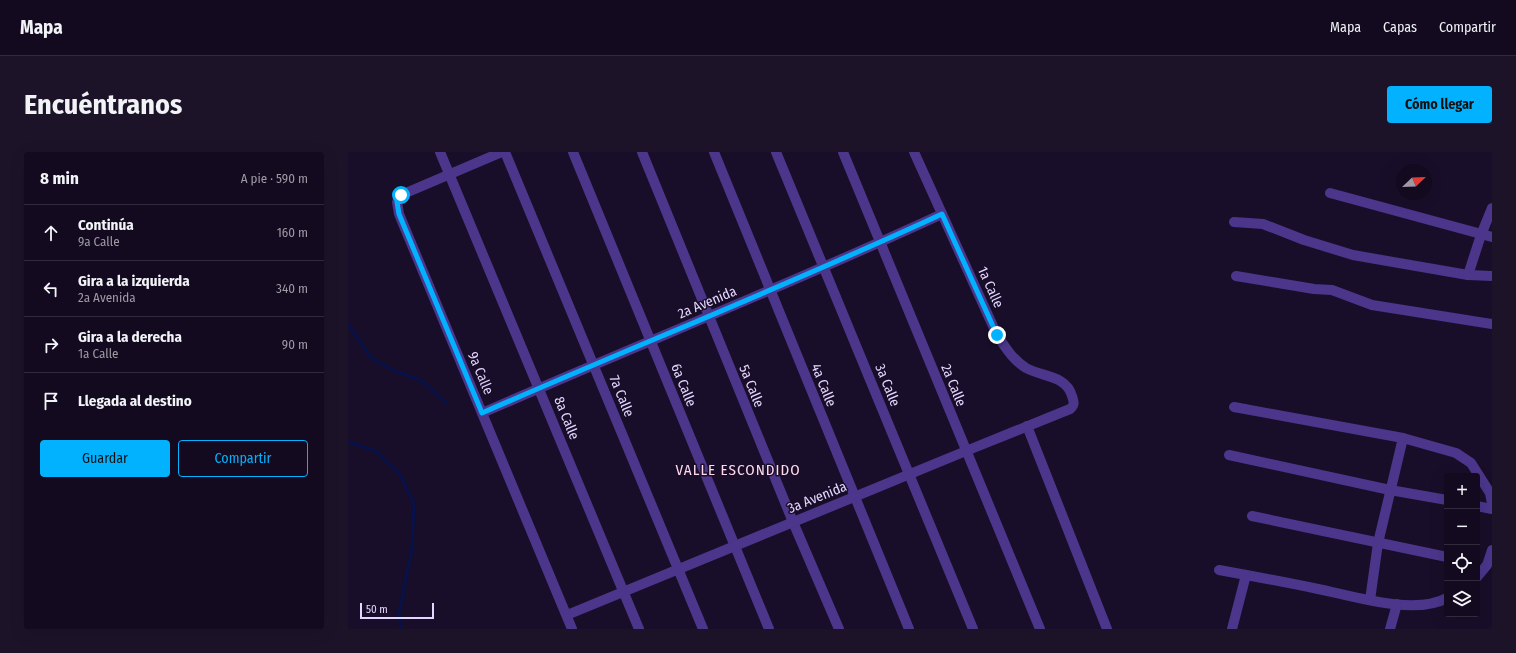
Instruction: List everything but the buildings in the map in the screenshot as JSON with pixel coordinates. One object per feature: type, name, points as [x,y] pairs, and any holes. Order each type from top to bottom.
[{"type":"street","name":"8a Calle","points":[[440,152],[639,629]]},
{"type":"street","points":[[450,174],[502,152]]},
{"type":"street","name":"7a Calle","points":[[506,152],[703,629]]},
{"type":"street","name":"6a Calle","points":[[573,152],[769,629]]},
{"type":"street","name":"5a Calle","points":[[642,152],[838,629]]},
{"type":"street","name":"4a Calle","points":[[714,152],[909,629]]},
{"type":"street","name":"3a Calle","points":[[776,152],[973,629]]},
{"type":"street","name":"2a Calle","points":[[843,152],[1040,629]]},
{"type":"street","name":"1a Calle","points":[[914,152],[997,335],[1011,356],[1027,368],[1061,380],[1070,388],[1074,402]]},
{"type":"street","name":"9a Calle","points":[[450,174],[401,195],[397,202],[399,214],[572,629]]},
{"type":"street","points":[[1330,193],[1492,237]]},
{"type":"street","points":[[1468,275],[1481,234],[1492,208]]},
{"type":"street","name":"2a Avenida","points":[[482,413],[881,243],[942,214]]},
{"type":"street","points":[[1234,222],[1263,224],[1304,240],[1353,255],[1468,275],[1492,276]]},
{"type":"street","points":[[1236,276],[1314,289],[1332,290],[1372,305],[1492,324]]},
{"type":"street","name":"3a Avenida","points":[[567,615],[1070,409],[1074,402]]},
{"type":"street","points":[[1234,407],[1403,438],[1456,453],[1471,463],[1490,493],[1492,504]]},
{"type":"street","points":[[1027,426],[1107,629]]},
{"type":"street","points":[[1370,600],[1378,543],[1403,438]]},
{"type":"street","points":[[1229,455],[1390,490],[1444,499]]},
{"type":"street","points":[[1480,507],[1492,509]]},
{"type":"street","points":[[1252,516],[1444,556]]},
{"type":"street","points":[[1482,564],[1492,550]]},
{"type":"street","points":[[1219,570],[1397,604],[1424,605],[1444,600]]},
{"type":"street","points":[[1232,629],[1246,575]]},
{"type":"street","points":[[1390,629],[1397,604]]},
{"type":"waterway","points":[[348,324],[372,359],[397,372],[421,380],[446,403]]},
{"type":"waterway","points":[[348,442],[376,451],[399,473],[414,503],[412,549],[399,613],[401,629]]},
{"type":"district","name":"VALLE ESCONDIDO","points":[[738,470]]},
{"type":"route","points":[[401,195],[397,202],[399,214],[482,413],[881,243],[942,214],[997,335]]}]
